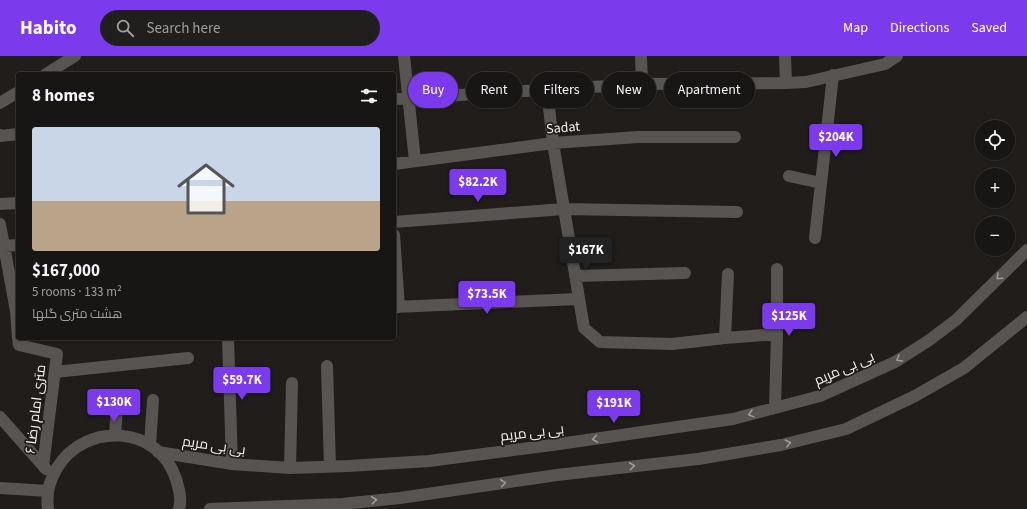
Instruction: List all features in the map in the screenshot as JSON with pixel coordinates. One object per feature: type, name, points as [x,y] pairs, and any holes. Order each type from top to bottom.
[{"type":"street","points":[[49,72],[75,56]]},
{"type":"street","points":[[396,99],[408,98],[404,56]]},
{"type":"street","points":[[641,56],[642,72]]},
{"type":"street","points":[[785,56],[786,83]]},
{"type":"street","points":[[656,84],[806,82],[885,64],[897,56]]},
{"type":"street","points":[[815,238],[833,76]]},
{"type":"street","points":[[458,95],[530,91]]},
{"type":"street","points":[[0,103],[16,93]]},
{"type":"street","points":[[409,108],[415,161]]},
{"type":"street","points":[[549,108],[553,143],[584,328],[600,342],[672,344],[777,334]]},
{"type":"street","points":[[0,135],[16,134]]},
{"type":"street","name":"Sadat","points":[[396,164],[553,143],[638,137],[735,137]]},
{"type":"street","points":[[789,176],[821,183]]},
{"type":"street","points":[[0,204],[16,203]]},
{"type":"street","points":[[396,222],[564,209],[737,212]]},
{"type":"street","name":"۶ متری امام رضا","points":[[0,224],[16,306]]},
{"type":"street","points":[[4,246],[16,245]]},
{"type":"street","name":"بی بی مریم","points":[[115,434],[133,438],[154,448],[232,464],[290,468],[429,460],[552,445],[733,419],[820,396],[894,362],[928,341],[956,320],[1027,250]]},
{"type":"street","points":[[775,408],[777,269]]},
{"type":"street","points":[[575,276],[684,273]]},
{"type":"street","points":[[725,338],[728,274]]},
{"type":"street","points":[[396,307],[578,299]]},
{"type":"street","points":[[210,509],[342,504],[400,498],[557,475],[698,459],[781,445],[846,429],[915,396],[964,368],[1027,317]]},
{"type":"street","name":"۶ متری امام رضا","points":[[18,340],[19,345],[56,354],[43,466]]},
{"type":"street","points":[[228,340],[232,464]]},
{"type":"street","points":[[55,372],[188,358]]},
{"type":"street","points":[[327,366],[330,466]]},
{"type":"street","points":[[290,468],[292,383]]},
{"type":"street","points":[[152,400],[154,448],[167,461],[174,473],[180,492],[179,509]]},
{"type":"street","points":[[48,509],[48,491],[52,476],[62,459],[77,446],[95,437],[115,434],[117,407]]},
{"type":"street","points":[[0,416],[52,476]]},
{"type":"street","points":[[0,488],[48,491]]}]
